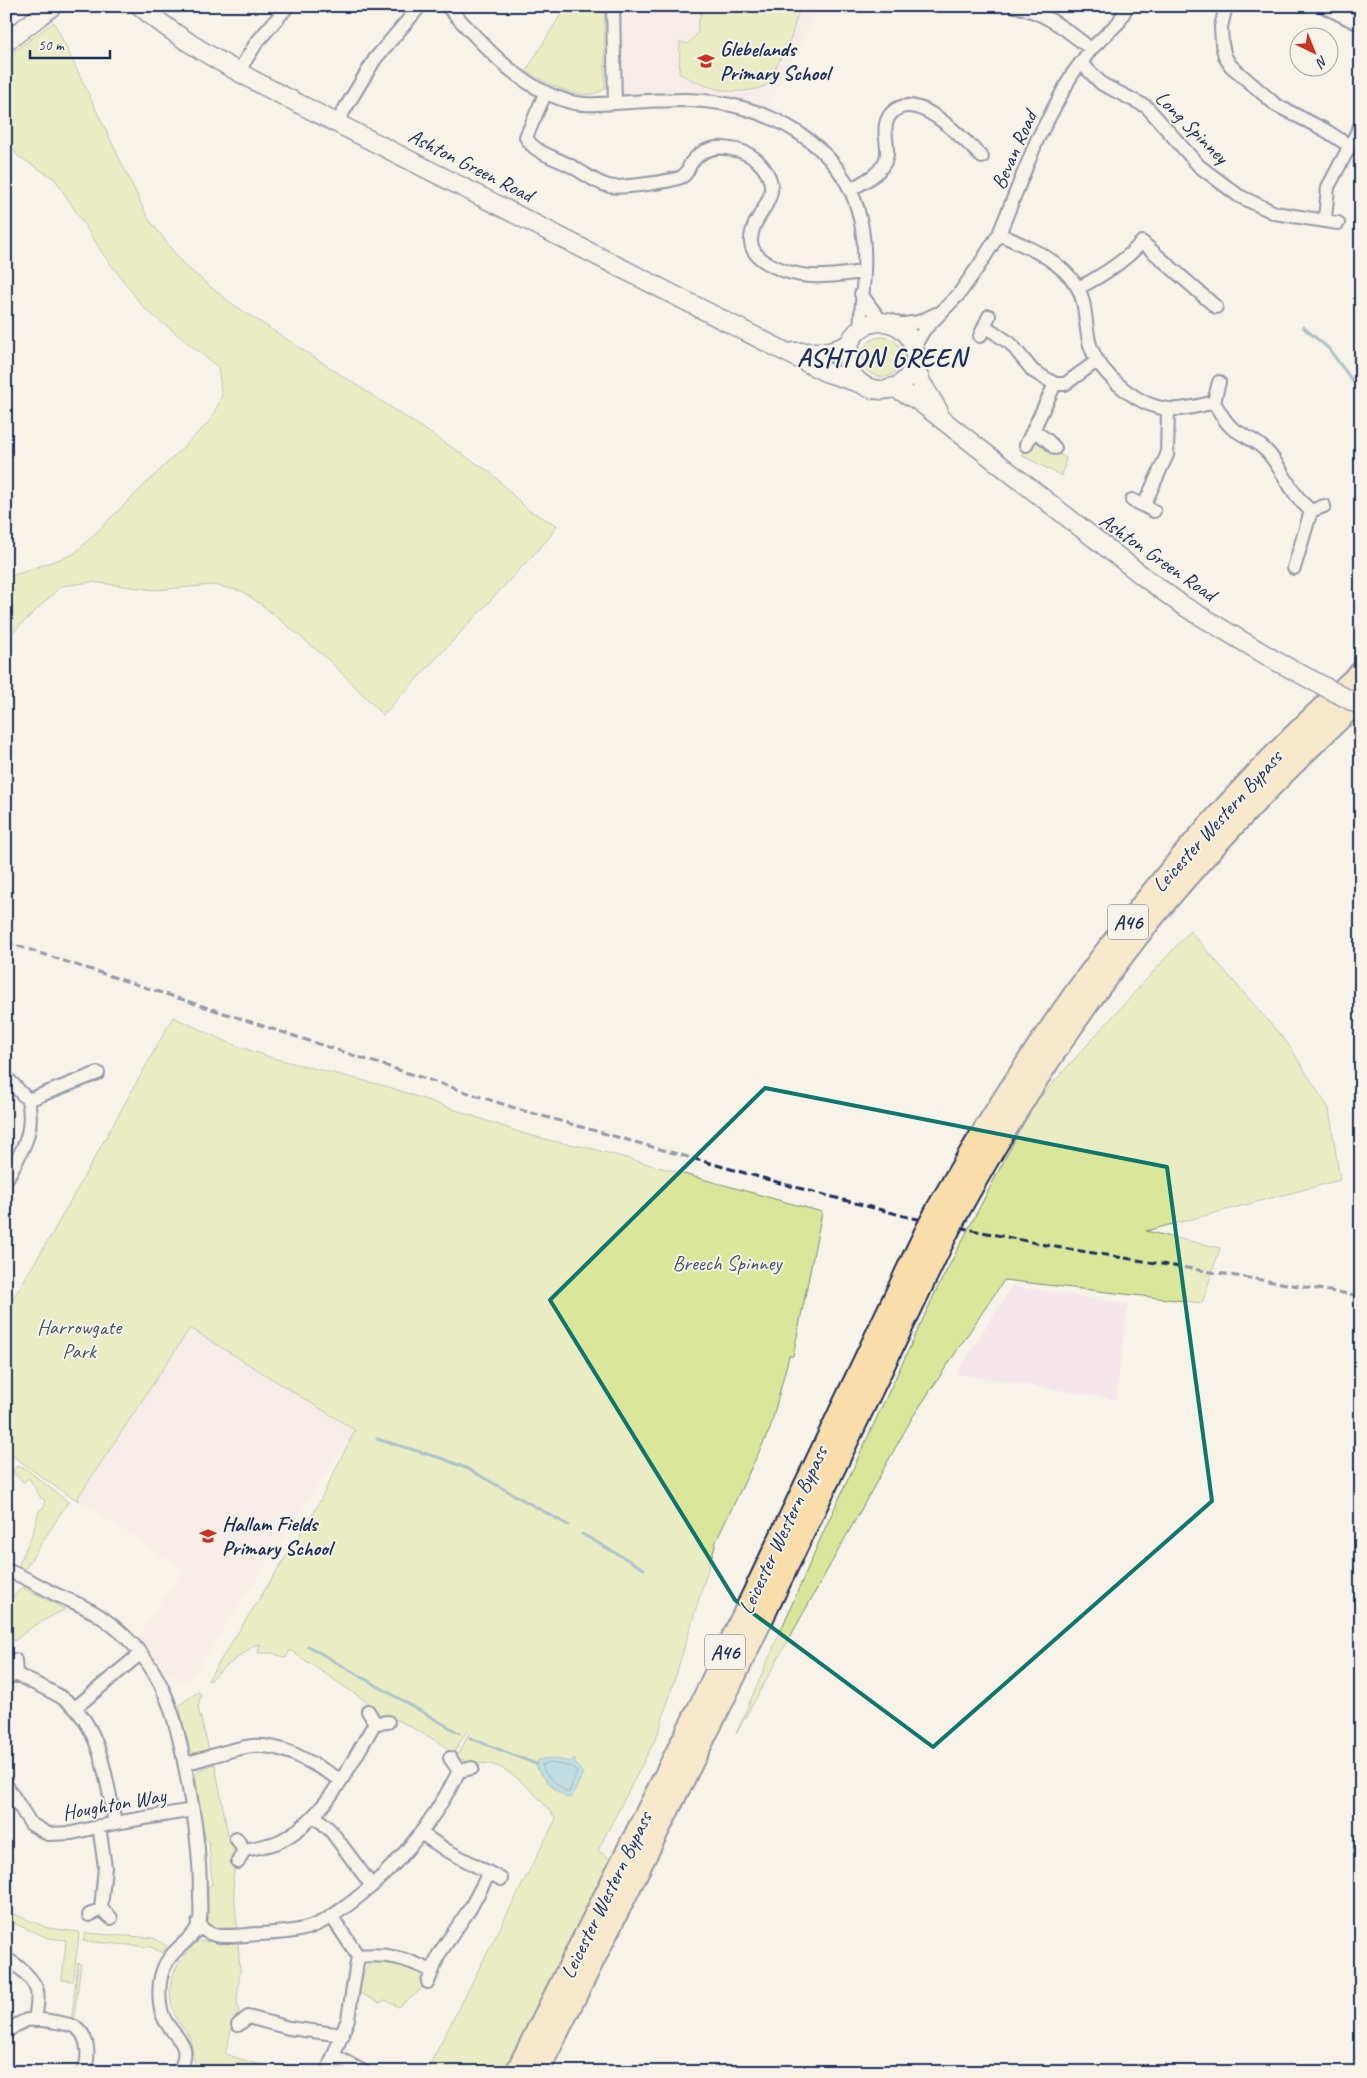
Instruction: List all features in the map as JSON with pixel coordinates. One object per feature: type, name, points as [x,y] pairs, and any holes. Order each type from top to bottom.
[{"type":"highway","name":"Leicester Western Bypass","points":[[949,1209],[981,1133],[1057,1017],[1128,921],[1198,836],[1239,792],[1322,708],[1361,673]]},
{"type":"highway","name":"Leicester Western Bypass","points":[[949,1209],[1012,1119],[1073,1026],[1138,935],[1257,800],[1361,698]]},
{"type":"highway","name":"A46","points":[[936,1232],[949,1209]]},
{"type":"highway","name":"Leicester Western Bypass","points":[[517,2072],[936,1232]]},
{"type":"highway","name":"Leicester Western Bypass","points":[[537,2072],[724,1697],[936,1232]]},
{"type":"street","name":"Ashton Green Road","points":[[140,6],[182,39],[238,72],[788,351],[825,372],[878,390],[893,388],[917,400],[1182,605],[1276,662],[1361,706]]},
{"type":"street","points":[[238,72],[257,42],[288,6]]},
{"type":"street","points":[[337,122],[375,59],[420,6]]},
{"type":"street","points":[[447,6],[510,70],[545,94],[583,105],[705,101],[745,107],[763,113],[788,126],[822,152],[837,169],[850,190],[861,222],[864,272],[860,329]]},
{"type":"street","points":[[613,6],[615,103]]},
{"type":"street","points":[[1015,6],[1038,12],[1047,17],[1091,49]]},
{"type":"street","name":"Bevan Road","points":[[914,355],[924,330],[959,294],[999,234],[1037,140],[1071,76],[1091,49],[1119,22],[1128,6]]},
{"type":"street","points":[[1226,6],[1221,27],[1222,44],[1224,57],[1231,66],[1276,105],[1325,130],[1348,145]]},
{"type":"street","points":[[1323,6],[1355,22],[1361,23]]},
{"type":"street","points":[[6,42],[49,8]]},
{"type":"street","name":"Long Spinney","points":[[1081,63],[1102,84],[1147,107],[1199,166],[1239,196],[1275,213],[1325,219],[1338,223]]},
{"type":"street","points":[[545,94],[526,137],[538,150],[609,186],[624,188],[678,179],[690,179],[691,163],[701,153],[714,147],[730,148],[757,159],[771,182],[770,195],[750,237],[747,252],[788,271],[808,276],[864,272]]},
{"type":"street","points":[[850,190],[877,173],[884,164],[887,154],[886,123],[890,115],[899,107],[913,105],[953,129],[982,157]]},
{"type":"street","points":[[953,129],[961,119]]},
{"type":"street","points":[[1325,219],[1328,187],[1348,145],[1361,125]]},
{"type":"street","points":[[1132,233],[1179,283],[1216,307]]},
{"type":"street","points":[[999,234],[1045,256],[1060,266],[1078,288],[1091,347],[1098,361],[1128,391],[1143,401],[1168,409],[1214,402]]},
{"type":"street","points":[[1078,288],[1129,257],[1142,242]]},
{"type":"street","points":[[861,294],[889,323]]},
{"type":"street","name":"Bevan Road","points":[[889,323],[919,322],[941,312]]},
{"type":"street","points":[[862,384],[850,370],[847,361],[849,344],[860,329],[871,323],[889,323]]},
{"type":"street","name":"Ashton Green Road","points":[[889,323],[905,331],[921,382],[945,421]]},
{"type":"street","points":[[985,326],[1012,344],[1033,371],[1055,384],[1064,384],[1098,361]]},
{"type":"street","name":"Ashton Green Road","points":[[788,351],[830,352],[849,344]]},
{"type":"street","points":[[893,388],[905,381],[914,355]]},
{"type":"street","points":[[1219,382],[1214,402],[1231,427],[1250,438],[1270,455],[1293,494],[1311,511]]},
{"type":"street","points":[[1026,445],[1055,384]]},
{"type":"street","points":[[1143,505],[1167,455],[1168,409]]},
{"type":"street","points":[[1033,430],[1055,448]]},
{"type":"street","points":[[1311,511],[1324,506]]},
{"type":"street","points":[[1294,568],[1311,511]]},
{"type":"street","points":[[28,1100],[100,1072]]},
{"type":"street","points":[[6,1077],[28,1100],[32,1119],[27,1140],[6,1180]]},
{"type":"street","points":[[6,1570],[103,1618],[141,1653],[165,1689],[185,1764],[200,1862],[198,1924],[187,1940],[170,1955],[164,1964],[160,1984],[163,2017],[184,2046],[184,2063],[179,2072]]},
{"type":"street","points":[[75,1708],[141,1653]]},
{"type":"street","points":[[15,1660],[11,1677],[59,1696],[75,1708],[83,1717],[94,1739],[115,1823]]},
{"type":"street","points":[[368,1711],[375,1723]]},
{"type":"street","points":[[375,1723],[388,1722]]},
{"type":"street","points":[[238,1862],[244,1850],[276,1842],[288,1836],[314,1815],[327,1801],[341,1780],[375,1723]]},
{"type":"street","points":[[185,1764],[242,1748],[265,1746],[286,1750],[341,1780]]},
{"type":"street","points":[[450,1758],[459,1771]]},
{"type":"street","points":[[198,1924],[203,1931],[212,1935],[232,1936],[298,1930],[332,1917],[372,1886],[422,1834],[459,1771],[472,1768]]},
{"type":"street","name":"Houghton Way","points":[[6,1785],[10,1802],[31,1824],[48,1834],[72,1833],[99,1826],[193,1810]]},
{"type":"street","points":[[314,1815],[331,1832],[372,1886]]},
{"type":"street","points":[[99,1826],[105,1867],[95,1912],[111,1918]]},
{"type":"street","points":[[422,1834],[446,1850],[501,1879]]},
{"type":"street","points":[[236,1838],[244,1850]]},
{"type":"street","points":[[358,1956],[390,1955],[403,1958],[430,1976],[444,1946],[471,1906],[489,1872]]},
{"type":"street","points":[[327,2072],[343,2035],[352,2000],[352,1981],[358,1956],[332,1917]]},
{"type":"street","points":[[6,1959],[18,1967],[36,1988],[38,1998],[35,2020]]},
{"type":"street","points":[[6,2032],[28,2020],[71,2024],[82,2033],[89,2058],[83,2072]]},
{"type":"street","points":[[243,2021],[343,2035]]},
{"type":"street","points":[[335,2056],[364,2072]]},
{"type":"highlighted area","points":[[765,1088],[1167,1167],[1212,1501],[933,1747],[735,1600],[550,1300]]},
{"type":"shaded area","name":"Glebelands Primary School","points":[[617,6],[824,6],[810,27],[767,108],[716,96],[621,95]]},
{"type":"shaded area","points":[[1012,1286],[1128,1304],[1116,1399],[956,1374]]},
{"type":"shaded area","name":"Hallam Fields Primary School","points":[[190,1328],[355,1430],[187,1684],[167,1674],[138,1638],[183,1570],[77,1499]]},
{"type":"green space","points":[[566,6],[604,6],[605,88],[597,93],[576,93],[565,90],[543,81],[526,71]]},
{"type":"green space","points":[[702,6],[800,6],[791,38],[767,85],[744,91],[722,90],[689,79],[679,73],[680,42],[688,44],[698,33]]},
{"type":"green space","points":[[54,22],[148,218],[183,264],[228,301],[491,473],[528,510],[557,525],[549,538],[383,715],[330,661],[262,605],[242,591],[213,585],[155,590],[92,582],[61,586],[6,639],[6,578],[74,554],[209,422],[222,397],[218,367],[144,308],[103,254],[55,179],[18,156],[6,139],[6,57]]},
{"type":"green space","points":[[886,337],[893,340],[899,346],[902,357],[901,365],[893,374],[886,377],[878,377],[871,374],[863,365],[862,353],[865,346],[874,338]]},
{"type":"green space","points":[[1029,439],[1066,458],[1062,476],[1021,455]]},
{"type":"green space","points":[[1190,931],[1288,1044],[1329,1109],[1340,1180],[1146,1231],[1220,1248],[1202,1303],[1004,1280],[912,1418],[736,1734],[822,1535],[937,1289],[1033,1105]]},
{"type":"green space","points":[[173,1017],[232,1044],[272,1058],[389,1087],[525,1134],[586,1147],[822,1212],[793,1356],[789,1356],[770,1429],[717,1539],[658,1734],[598,1850],[614,1862],[508,2072],[426,2072],[556,1819],[536,1796],[511,1774],[494,1765],[469,1762],[457,1756],[469,1734],[466,1732],[453,1754],[442,1744],[400,1721],[380,1715],[373,1706],[290,1650],[286,1658],[272,1653],[258,1653],[260,1644],[255,1645],[222,1669],[210,1681],[208,1680],[316,1509],[355,1430],[190,1328],[77,1499],[79,1501],[63,1492],[6,1451],[6,1310],[52,1234]]},
{"type":"green space","points":[[17,1466],[26,1469],[68,1502],[25,1569],[18,1567],[33,1532],[39,1511],[45,1506],[44,1499],[41,1498],[29,1478],[23,1482],[12,1472]]},
{"type":"green space","points":[[22,1587],[65,1609],[32,1627],[14,1641],[6,1627],[6,1604]]},
{"type":"green space","points":[[198,1692],[201,1694],[198,1708],[209,1750],[194,1753],[189,1750],[179,1705]]},
{"type":"green space","points":[[215,1764],[229,1841],[234,1849],[230,1860],[235,1863],[233,1878],[237,1928],[214,1928],[208,1923],[208,1887],[212,1884],[209,1842],[205,1838],[195,1774],[199,1770]]},
{"type":"green space","points":[[6,1911],[48,1928],[78,1932],[73,1981],[62,1980],[66,1940],[48,1938],[6,1920]]},
{"type":"green space","points":[[86,1933],[154,1938],[167,1946],[162,1953],[151,1947],[83,1941]]},
{"type":"green space","points":[[198,1941],[238,1943],[240,1970],[237,1999],[239,2015],[233,2023],[225,2054],[282,2072],[189,2072],[195,2062],[191,2043],[188,2034],[177,2020],[170,1996],[170,1986],[176,1968]]},
{"type":"green space","points":[[377,1962],[402,1966],[418,1972],[423,1977],[424,1983],[415,1995],[399,2007],[385,2000],[380,2003],[360,1993],[362,1978],[366,1970]]},
{"type":"green space","points":[[78,1963],[81,1964],[73,2026],[71,2024]]},
{"type":"water","points":[[550,1758],[571,1762],[574,1758],[576,1760],[575,1763],[583,1773],[572,1797],[567,1798],[554,1788],[542,1776],[536,1766],[538,1760]]},
{"type":"waterway","points":[[1303,327],[1328,348],[1361,392]]},
{"type":"waterway","points":[[377,1439],[444,1459],[468,1469],[568,1525]]},
{"type":"waterway","points":[[582,1534],[644,1569]]},
{"type":"waterway","points":[[308,1646],[459,1733]]},
{"type":"waterway","points":[[470,1738],[536,1764]]},
{"type":"railway","points":[[6,942],[521,1110],[908,1217],[1056,1247],[1361,1296]]},
{"type":"place","name":"Glebelands Primary School","points":[[706,61]]},
{"type":"place","name":"Hallam Fields Primary School","points":[[208,1536]]},
{"type":"district","name":"ASHTON GREEN","points":[[882,357]]},
{"type":"park label","name":"Breech Spinney","points":[[727,1263]]},
{"type":"park label","name":"Harrowgate Park","points":[[79,1339]]}]
